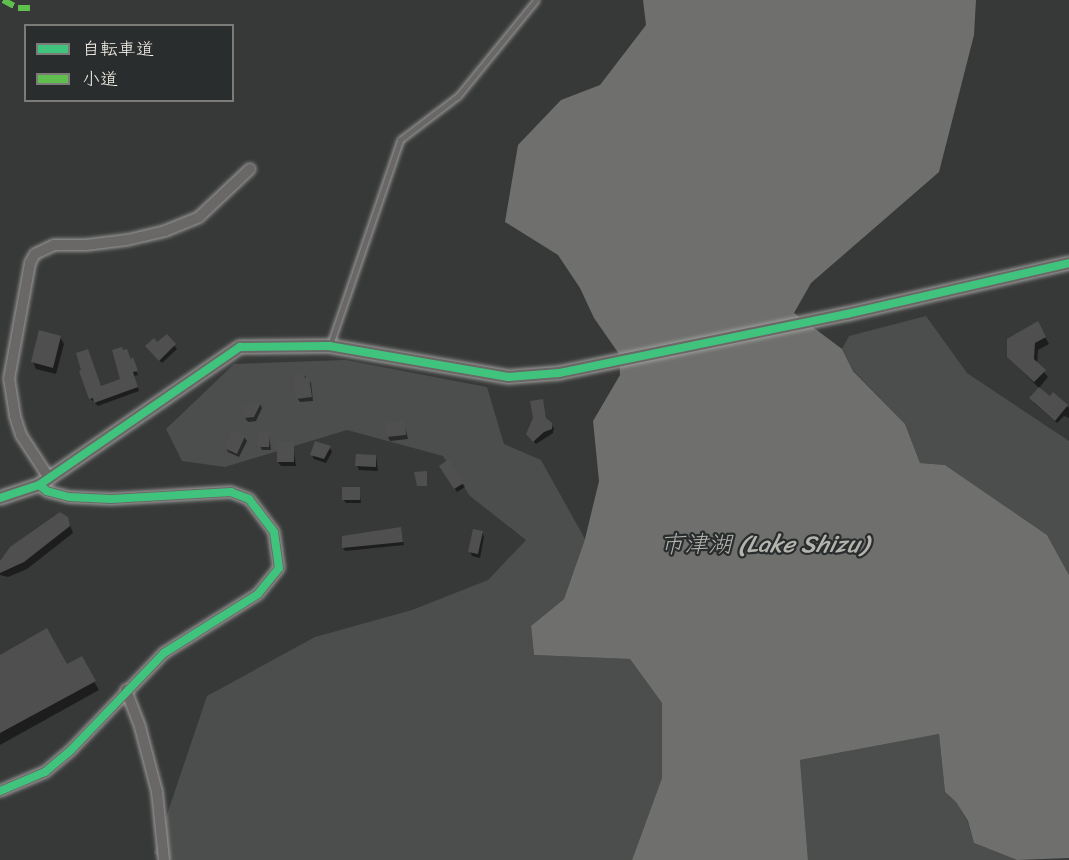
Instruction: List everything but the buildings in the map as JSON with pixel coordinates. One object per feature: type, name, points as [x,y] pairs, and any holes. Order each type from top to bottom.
[{"type":"street","points":[[0,790],[45,772],[71,750],[126,690],[164,653],[258,594],[279,567],[274,531],[249,499],[231,492],[111,499],[69,497],[47,491],[21,435],[15,416],[9,379],[30,263],[35,254],[54,245],[86,245],[165,231],[198,217],[250,169]]},
{"type":"street","points":[[0,498],[8,498],[44,481],[240,347],[329,346],[508,377],[559,373],[847,314],[1069,263]]},
{"type":"street","points":[[126,690],[140,727],[158,792],[164,860]]},
{"type":"lane","points":[[329,346],[400,140],[458,96],[536,0]]},
{"type":"shaded area","points":[[926,316],[967,373],[1069,441],[1069,575],[1047,535],[945,465],[920,463],[905,424],[853,370],[842,349],[849,336]]},
{"type":"shaded area","points":[[345,360],[487,387],[504,444],[541,460],[585,539],[564,599],[531,626],[534,655],[630,659],[662,703],[662,778],[632,860],[162,860],[154,853],[207,696],[315,637],[412,610],[488,580],[526,540],[470,496],[443,456],[347,430],[225,467],[182,461],[166,429],[234,364]]},
{"type":"shaded area","points":[[939,734],[945,792],[956,802],[968,822],[974,843],[1017,860],[808,860],[800,760]]},
{"type":"water","name":"市津湖 (Lake Shizu)","points":[[643,0],[976,0],[974,35],[939,172],[811,283],[794,313],[842,349],[853,371],[905,424],[920,463],[945,465],[1047,535],[1069,575],[1069,858],[1017,860],[974,843],[968,821],[956,802],[945,792],[939,734],[800,760],[808,860],[632,860],[662,778],[662,703],[630,659],[534,655],[531,626],[564,599],[585,539],[599,481],[593,421],[620,375],[619,354],[594,318],[580,288],[558,255],[505,222],[518,145],[561,100],[600,85],[646,25]]},
{"type":"marked path","points":[[3,0],[18,8],[33,8]]},
{"type":"cycle path","points":[[0,498],[39,485],[240,347],[329,346],[508,377],[559,373],[847,314],[1069,263]]},
{"type":"cycle path","points":[[0,791],[45,772],[71,750],[164,653],[258,594],[279,568],[274,532],[249,499],[231,492],[111,499],[69,497],[47,491],[39,485]]}]
